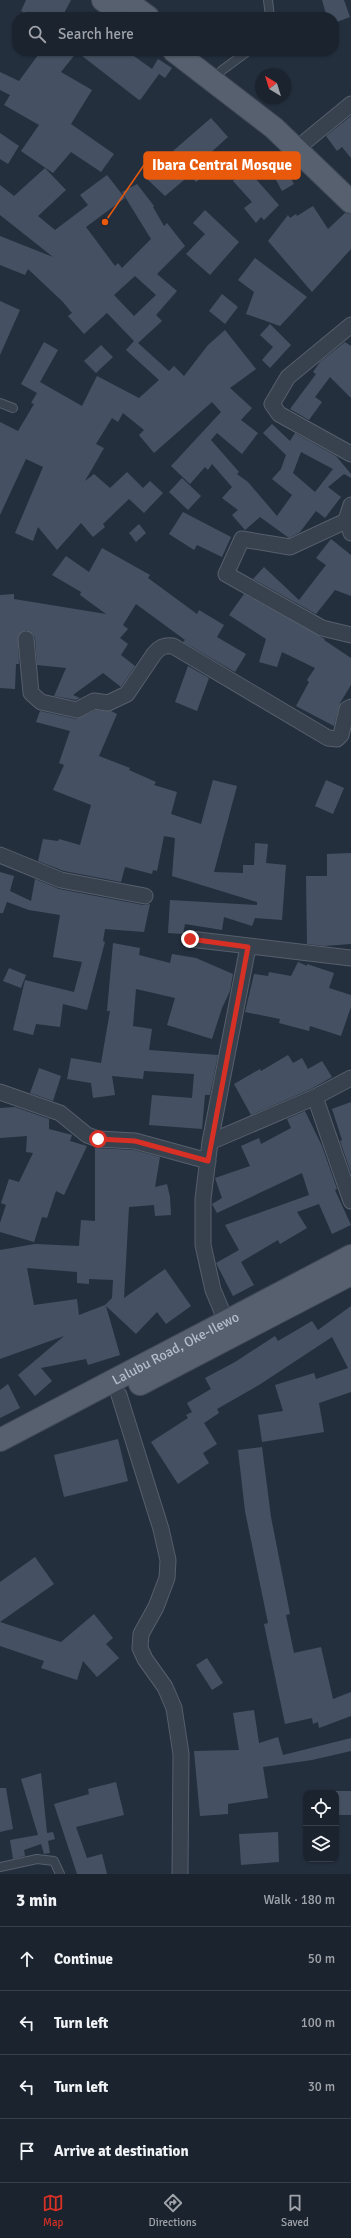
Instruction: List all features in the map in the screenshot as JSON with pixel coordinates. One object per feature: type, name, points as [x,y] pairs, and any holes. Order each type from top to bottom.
[{"type":"main road","points":[[103,0],[119,12]]},
{"type":"main road","points":[[126,0],[142,12]]},
{"type":"main road","points":[[180,56],[274,128],[351,202]]},
{"type":"main road","points":[[201,56],[254,96],[306,141],[351,184]]},
{"type":"main road","name":"Lalubu Road, Oke-Ilewo","points":[[0,1440],[351,1256]]},
{"type":"main road","name":"Lalubu Road, Oke-Ilewo","points":[[0,1456],[351,1274]]},
{"type":"street","points":[[306,141],[351,104]]},
{"type":"street","points":[[351,325],[288,377],[272,404],[279,414],[351,454]]},
{"type":"street","points":[[350,519],[290,547],[242,539],[226,574],[322,628],[351,635]]},
{"type":"street","points":[[26,639],[31,693],[41,702],[76,710],[94,701],[108,703],[127,694],[158,648],[165,645],[173,646],[328,738],[337,739],[341,734],[347,709],[351,707]]},
{"type":"street","points":[[0,855],[61,880],[145,896]]},
{"type":"street","points":[[190,939],[351,958]]},
{"type":"street","points":[[226,1321],[213,1290],[203,1245],[203,1199],[210,1142],[248,947]]},
{"type":"street","points":[[210,1142],[315,1097],[351,1078]]},
{"type":"street","points":[[0,1092],[60,1113],[87,1135],[98,1139],[135,1141],[208,1161]]},
{"type":"street","points":[[315,1097],[351,1201]]},
{"type":"street","points":[[119,1395],[161,1529],[168,1560],[167,1578],[156,1607],[141,1634],[140,1648],[145,1659],[165,1687],[174,1708],[181,1754],[180,1874]]},
{"type":"lane","points":[[268,0],[269,12]]},
{"type":"lane","points":[[221,71],[241,56]]},
{"type":"lane","points":[[0,402],[12,408]]},
{"type":"lane","points":[[0,1867],[37,1859],[54,1861],[60,1874]]},
{"type":"building","points":[[26,0],[71,0],[65,12],[21,11]]},
{"type":"building","points":[[322,0],[344,0],[350,17],[339,21],[339,12],[326,12]]},
{"type":"building","points":[[37,56],[74,56],[61,72],[92,90],[71,124],[114,154],[101,172],[71,152],[53,173],[21,151],[39,125],[4,105],[10,95],[0,90],[0,72],[19,81]]},
{"type":"building","points":[[82,56],[134,56],[152,69],[158,59],[172,68],[165,78],[159,74],[139,100]]},
{"type":"building","points":[[351,116],[351,158],[342,147],[337,151],[326,136]]},
{"type":"building","points":[[211,118],[228,137],[208,155],[217,165],[196,182],[190,175],[165,196],[148,180],[177,156],[173,151]]},
{"type":"building","points":[[0,133],[19,146],[8,164],[0,159]]},
{"type":"building","points":[[276,152],[294,184],[282,191],[264,158]]},
{"type":"building","points":[[45,168],[66,190],[38,216],[55,230],[88,205],[80,195],[107,175],[125,198],[86,227],[115,266],[118,263],[122,268],[151,239],[122,192],[137,184],[154,206],[153,207],[164,226],[167,223],[185,246],[157,274],[177,291],[156,315],[162,321],[138,343],[169,371],[174,366],[184,376],[208,345],[225,330],[256,369],[230,388],[252,408],[241,420],[258,433],[242,454],[217,433],[211,440],[239,472],[237,474],[248,482],[277,516],[292,495],[272,479],[281,469],[286,455],[263,433],[272,424],[290,441],[295,433],[336,456],[351,474],[351,478],[344,474],[328,487],[341,497],[325,518],[316,511],[300,532],[289,538],[260,517],[245,530],[232,515],[238,510],[222,498],[232,487],[212,464],[208,470],[205,467],[190,484],[171,466],[221,412],[212,402],[154,453],[139,435],[144,430],[123,413],[118,422],[112,418],[96,444],[104,448],[85,481],[94,474],[110,488],[127,472],[143,488],[150,481],[163,493],[144,513],[129,499],[103,524],[105,527],[93,537],[81,523],[57,550],[38,527],[33,541],[15,533],[43,467],[26,459],[0,515],[0,422],[18,431],[34,404],[31,403],[37,393],[21,384],[44,342],[58,350],[40,382],[82,406],[97,376],[139,398],[159,380],[126,350],[134,341],[107,313],[84,334],[68,316],[72,313],[63,302],[28,269],[25,275],[0,265],[0,236],[53,257],[0,215],[0,185],[14,196]],"holes":[[[135,276],[156,295],[134,316],[114,295]],[[301,452],[333,469],[315,492],[293,473]]]},
{"type":"building","points":[[247,169],[279,205],[264,220],[261,217],[256,223],[244,208],[252,202],[233,181]]},
{"type":"building","points":[[313,206],[328,229],[345,213],[351,214],[351,249],[312,292],[268,241],[288,215],[290,218],[296,214],[297,216]]},
{"type":"building","points":[[205,210],[239,242],[210,275],[186,254],[205,234],[193,223]]},
{"type":"building","points":[[255,258],[307,297],[280,326],[246,314],[254,292],[238,280]]},
{"type":"building","points":[[222,294],[238,307],[225,324],[209,311]]},
{"type":"building","points":[[0,301],[20,310],[0,355]]},
{"type":"building","points":[[270,324],[291,345],[270,368],[262,360],[273,347],[260,335]]},
{"type":"building","points":[[345,342],[351,346],[351,398],[330,377],[315,397],[322,402],[309,420],[290,409],[316,374],[313,372],[320,362]]},
{"type":"building","points":[[101,345],[113,357],[96,373],[84,361]]},
{"type":"building","points":[[182,478],[201,496],[188,510],[169,492]]},
{"type":"building","points":[[183,512],[231,537],[222,557],[197,545],[194,550],[169,534]]},
{"type":"building","points":[[139,524],[146,533],[136,542],[129,533]]},
{"type":"building","points":[[331,539],[351,555],[351,596],[335,590],[316,614],[253,579],[264,567],[299,600],[326,565],[316,558]]},
{"type":"building","points":[[102,548],[150,575],[148,578],[197,614],[199,610],[224,625],[217,637],[246,654],[235,672],[183,642],[185,640],[136,604],[123,625],[128,629],[120,638],[128,644],[121,655],[135,666],[121,687],[103,673],[73,695],[80,698],[76,700],[54,696],[66,668],[37,665],[35,638],[33,634],[26,630],[18,636],[19,664],[16,664],[15,689],[0,688],[0,595],[14,594],[14,599],[106,614],[80,595],[81,592],[52,575],[66,556],[89,572]]},
{"type":"building","points":[[244,594],[325,639],[324,640],[351,658],[351,685],[340,703],[334,726],[296,706],[309,682],[307,680],[315,668],[282,652],[277,667],[259,662],[266,639],[229,615]]},
{"type":"building","points":[[188,666],[209,678],[197,711],[175,702]]},
{"type":"building","points":[[96,710],[111,711],[117,714],[99,756],[130,768],[129,770],[156,782],[154,785],[177,792],[171,814],[201,824],[213,780],[237,786],[214,872],[243,873],[243,865],[254,865],[255,843],[268,844],[266,863],[286,865],[282,920],[255,918],[252,926],[224,917],[222,930],[185,924],[183,934],[168,933],[170,900],[257,905],[257,902],[172,876],[175,838],[164,836],[157,871],[153,870],[152,874],[125,867],[121,882],[64,871],[38,861],[43,839],[58,841],[59,839],[80,845],[91,805],[53,790],[64,765],[59,763],[70,731],[36,722],[40,711],[76,719]]},
{"type":"building","points":[[326,780],[344,788],[333,814],[315,806]]},
{"type":"building","points":[[351,853],[351,944],[324,946],[307,944],[306,876],[327,876],[327,854]]},
{"type":"building","points":[[0,872],[14,876],[10,891],[31,901],[35,879],[59,889],[143,905],[150,904],[144,932],[105,929],[103,941],[105,942],[87,1010],[63,1004],[60,1027],[36,1024],[33,1035],[13,1030],[25,980],[74,992],[82,962],[53,957],[60,915],[29,910],[7,902],[3,913],[0,913]]},
{"type":"building","points":[[113,943],[140,948],[139,955],[170,963],[172,954],[196,958],[233,974],[230,991],[222,1008],[212,1039],[167,1025],[175,998],[136,989],[133,1026],[152,1029],[149,1050],[218,1055],[210,1095],[205,1095],[202,1129],[149,1125],[152,1095],[192,1098],[194,1074],[144,1071],[143,1079],[112,1076],[115,1095],[93,1098],[91,1083],[67,1079],[71,1058],[101,1063],[110,1011],[107,1011]]},
{"type":"building","points":[[298,962],[334,973],[329,988],[351,995],[351,1007],[341,1036],[310,1026],[309,1031],[279,1023],[280,1019],[245,1012],[254,974],[268,976],[269,972],[291,976]]},
{"type":"building","points":[[9,968],[26,975],[21,988],[3,981]]},
{"type":"building","points":[[288,1055],[293,1063],[302,1058],[308,1069],[322,1061],[332,1077],[311,1089],[251,1115],[234,1084],[260,1069],[261,1071]]},
{"type":"building","points":[[39,1068],[61,1076],[53,1101],[30,1093]]},
{"type":"building","points":[[351,1102],[351,1173],[340,1141],[342,1140],[332,1109]]},
{"type":"building","points":[[15,1107],[49,1119],[49,1129],[72,1135],[70,1141],[87,1146],[64,1195],[56,1191],[47,1218],[42,1217],[34,1242],[0,1232],[0,1223],[6,1205],[1,1203],[9,1179],[19,1182],[33,1153],[26,1152],[27,1136],[0,1138],[0,1108]]},
{"type":"building","points":[[305,1111],[322,1146],[337,1189],[335,1190],[351,1225],[332,1234],[319,1204],[297,1212],[307,1228],[280,1244],[278,1240],[241,1262],[254,1285],[233,1296],[216,1263],[239,1250],[225,1225],[309,1195],[302,1173],[217,1213],[212,1204],[222,1198],[215,1178],[250,1166],[241,1146],[259,1138],[261,1144],[291,1128],[287,1119]]},
{"type":"building","points":[[95,1148],[134,1150],[160,1157],[155,1187],[167,1184],[170,1197],[171,1215],[155,1216],[154,1205],[129,1207],[124,1298],[165,1269],[191,1306],[166,1324],[157,1312],[136,1334],[106,1306],[120,1355],[88,1365],[86,1359],[41,1368],[52,1381],[35,1396],[18,1375],[64,1336],[0,1359],[0,1250],[35,1244],[79,1246],[81,1220],[95,1221]],"holes":[[[27,1268],[77,1272],[77,1283],[89,1284],[89,1279],[113,1280],[112,1298],[105,1305],[79,1315],[77,1299],[34,1305]]]},
{"type":"building","points":[[351,1306],[351,1392],[319,1403],[324,1432],[262,1442],[258,1415],[283,1411],[275,1385],[314,1373],[316,1379],[348,1368],[332,1337],[259,1385],[217,1409],[219,1413],[204,1423],[217,1444],[203,1453],[209,1463],[178,1484],[151,1442],[188,1418],[186,1415],[192,1412],[187,1403],[211,1389],[205,1378],[235,1362],[275,1336],[278,1341],[312,1321],[318,1330]]},
{"type":"building","points":[[8,1384],[20,1408],[0,1418],[0,1390]]},
{"type":"building","points":[[118,1439],[128,1481],[64,1497],[54,1455]]},
{"type":"building","points":[[262,1447],[271,1517],[290,1614],[286,1615],[294,1653],[321,1647],[333,1699],[351,1692],[351,1716],[319,1728],[318,1722],[313,1724],[312,1718],[285,1724],[264,1624],[268,1623],[245,1511],[238,1450]]},
{"type":"building","points":[[35,1557],[54,1584],[0,1622],[0,1582]]},
{"type":"building","points":[[94,1614],[113,1638],[106,1644],[119,1658],[97,1677],[83,1661],[77,1680],[41,1668],[44,1661],[0,1646],[0,1622],[61,1642]]},
{"type":"building","points":[[207,1658],[223,1683],[212,1690],[196,1665]]},
{"type":"building","points":[[254,1710],[259,1743],[278,1737],[283,1755],[351,1738],[351,1751],[312,1760],[263,1767],[268,1798],[228,1804],[228,1814],[200,1816],[194,1751],[239,1750],[233,1713]]},
{"type":"building","points":[[41,1773],[47,1833],[53,1832],[55,1839],[48,1841],[50,1853],[44,1854],[41,1844],[24,1850],[25,1856],[13,1859],[10,1840],[38,1835],[21,1779]]},
{"type":"building","points":[[116,1782],[124,1815],[76,1827],[87,1858],[102,1854],[107,1874],[77,1874],[54,1804],[89,1794],[88,1789]]},
{"type":"building","points":[[0,1788],[6,1788],[13,1829],[0,1832]]},
{"type":"building","points":[[339,1791],[351,1791],[351,1815],[339,1815]]},
{"type":"building","points":[[278,1832],[279,1862],[241,1865],[239,1834]]},
{"type":"place","name":"Ibara Central Mosque","points":[[105,222]]},
{"type":"route","points":[[98,1139],[135,1141],[208,1161],[210,1142],[248,947],[190,939]]}]
